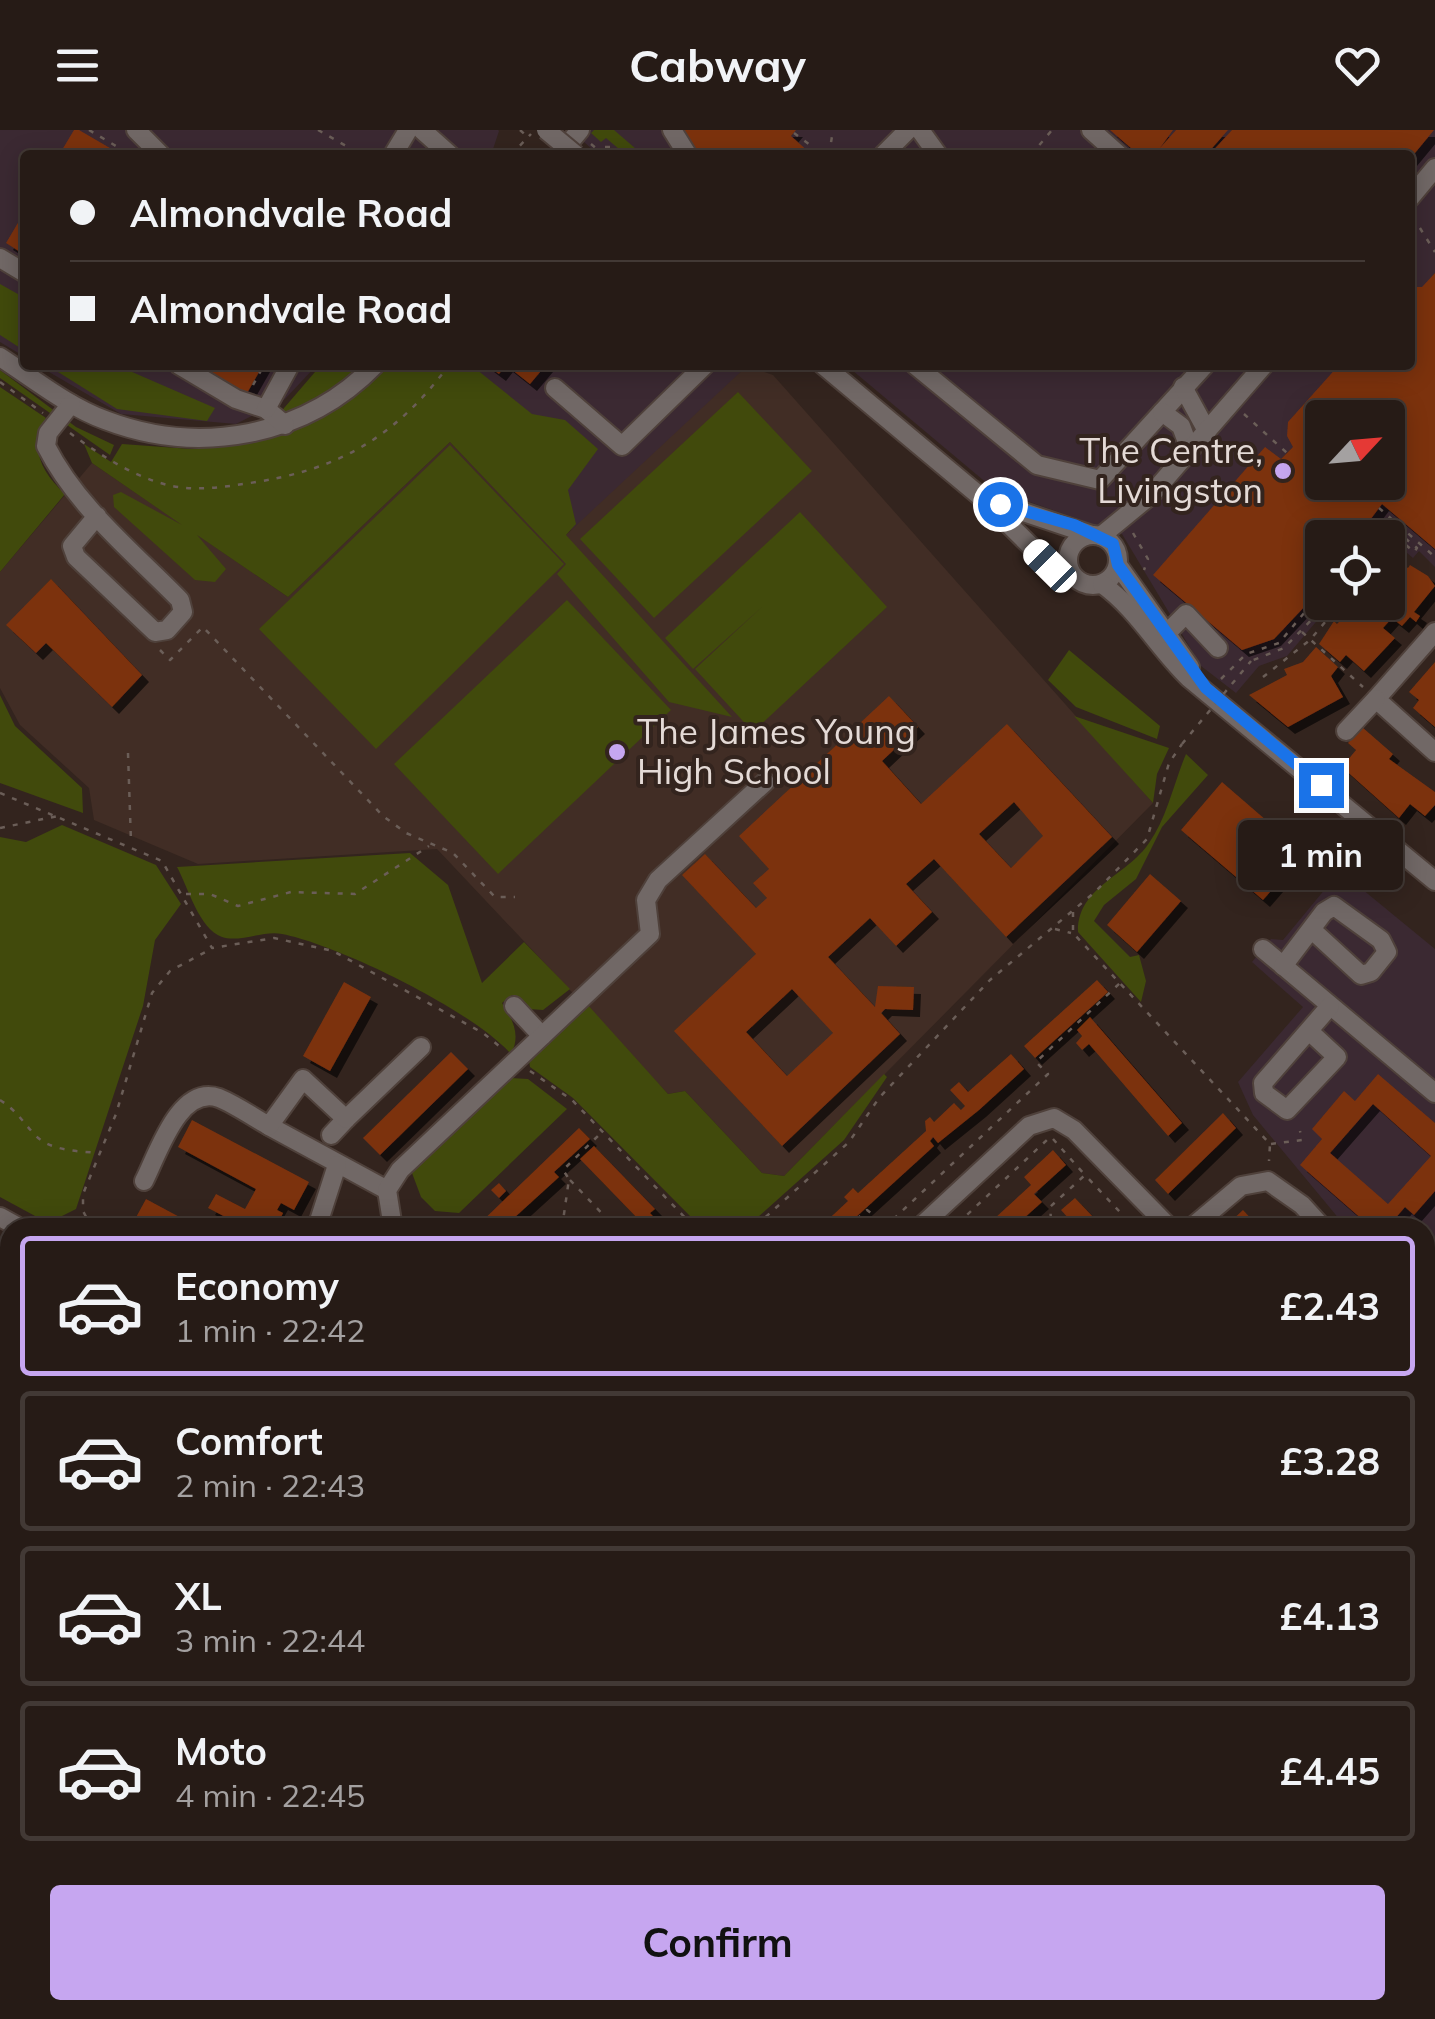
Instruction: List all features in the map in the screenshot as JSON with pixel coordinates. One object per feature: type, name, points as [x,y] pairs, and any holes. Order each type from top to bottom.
[{"type":"street","points":[[136,130],[156,150]]},
{"type":"street","points":[[422,130],[444,150]]},
{"type":"street","points":[[546,130],[570,150]]},
{"type":"street","points":[[563,150],[580,130]]},
{"type":"street","points":[[889,150],[908,130]]},
{"type":"street","points":[[1091,130],[1113,150]]},
{"type":"street","points":[[1415,192],[1435,168]]},
{"type":"street","points":[[0,357],[71,404],[107,421],[182,437],[250,435],[285,425],[323,406],[368,370]]},
{"type":"street","points":[[187,370],[236,399],[266,408],[285,425]]},
{"type":"street","points":[[266,408],[287,370]]},
{"type":"street","points":[[555,388],[622,446],[701,370]]},
{"type":"street","points":[[829,370],[981,496],[1050,566],[1071,573],[1082,583],[1102,584],[1135,613],[1158,648],[1189,678],[1213,685]]},
{"type":"street","points":[[921,370],[1037,465],[1100,480],[1200,370]]},
{"type":"street","points":[[1102,584],[1152,495],[1260,370]]},
{"type":"street","points":[[1183,387],[1207,431]]},
{"type":"street","points":[[236,399],[250,435]]},
{"type":"street","points":[[71,404],[48,433],[46,446],[80,500],[97,516],[180,600],[183,612],[166,630],[154,632],[76,557],[72,546],[97,516]]},
{"type":"street","points":[[1162,412],[1181,426],[1190,450]]},
{"type":"street","points":[[1071,573],[1068,555],[1074,544],[1096,535],[1152,495]]},
{"type":"street","points":[[981,496],[1096,535],[1118,560],[1166,634],[1213,685],[1435,882]]},
{"type":"street","points":[[1166,634],[1186,614],[1218,648]]},
{"type":"street","points":[[1346,731],[1435,632]]},
{"type":"street","points":[[1376,699],[1435,752]]},
{"type":"street","points":[[391,1218],[387,1190],[400,1170],[650,934],[646,900],[658,880],[765,782]]},
{"type":"street","points":[[1282,966],[1311,929]]},
{"type":"street","points":[[1263,950],[1435,1093]]},
{"type":"street","points":[[514,1006],[542,1036]]},
{"type":"street","points":[[1308,1030],[1337,1057],[1288,1111],[1262,1086],[1290,1051],[1308,1030],[1330,1006]]},
{"type":"street","points":[[330,1135],[421,1047]]},
{"type":"street","points":[[269,1126],[303,1078],[346,1119]]},
{"type":"street","points":[[144,1180],[181,1110],[197,1098],[216,1096],[387,1190]]},
{"type":"street","points":[[930,1218],[1036,1120],[1065,1122],[1160,1218]]},
{"type":"street","points":[[323,1218],[337,1165]]},
{"type":"street","points":[[1203,1218],[1241,1186],[1268,1182],[1312,1218]]},
{"type":"path","points":[[89,130],[123,150]]},
{"type":"path","points":[[318,130],[353,150]]},
{"type":"path","points":[[516,150],[534,130]]},
{"type":"path","points":[[1035,150],[1052,130]]},
{"type":"path","points":[[794,132],[811,150]]},
{"type":"path","points":[[1415,219],[1435,252]]},
{"type":"path","points":[[1231,403],[1288,453]]},
{"type":"path","points":[[1379,508],[1435,557]]},
{"type":"path","points":[[1384,520],[1387,515]]},
{"type":"path","points":[[1130,529],[1148,560],[1144,570],[1153,584]]},
{"type":"path","points":[[1405,538],[1417,548],[1414,552],[1405,544]]},
{"type":"path","points":[[1213,685],[1246,654],[1279,644],[1305,613]]},
{"type":"path","points":[[766,1218],[849,1142],[879,1098],[976,994],[1147,839],[1169,763],[1182,744],[1251,661],[1284,648],[1311,620]]},
{"type":"path","points":[[1263,677],[1310,640],[1327,620]]},
{"type":"path","points":[[154,632],[152,642],[170,660],[203,627],[383,816],[406,833],[452,853],[495,897],[515,897]]},
{"type":"path","points":[[1300,631],[1376,699]]},
{"type":"path","points":[[128,754],[131,844]]},
{"type":"path","points":[[0,793],[131,844],[162,861],[212,948]]},
{"type":"path","points":[[0,828],[60,816]]},
{"type":"path","points":[[184,894],[210,894],[238,906],[291,892],[355,894],[432,844]]},
{"type":"path","points":[[1072,910],[1072,933]]},
{"type":"path","points":[[1052,928],[1072,933],[1270,1144],[1268,1182]]},
{"type":"path","points":[[88,1218],[82,1201],[116,1114],[152,993],[170,971],[212,948],[274,938],[333,951],[483,1033],[515,1062],[572,1100],[686,1218]]},
{"type":"path","points":[[893,1218],[1048,1074],[1036,1062],[1120,983]]},
{"type":"path","points":[[0,1100],[23,1114],[36,1137],[64,1150],[98,1153]]},
{"type":"path","points":[[1036,1120],[1126,1218]]},
{"type":"path","points":[[1270,1144],[1302,1140],[1300,1130]]},
{"type":"path","points":[[603,1131],[563,1170],[606,1218]]},
{"type":"path","points":[[964,1218],[1050,1136]]},
{"type":"path","points":[[1051,1218],[1050,1207],[1085,1175]]},
{"type":"path","points":[[563,1218],[569,1179]]},
{"type":"shaded area","points":[[0,130],[499,131],[493,150],[20,150],[20,354],[0,342]]},
{"type":"shaded area","points":[[570,130],[1435,130],[1435,567],[1419,551],[1413,558],[1405,551],[1405,520],[1305,520],[1305,620],[1318,620],[1287,656],[1259,666],[1236,693],[1201,666],[1122,534],[995,490],[852,370],[1415,370],[1415,150],[593,150]]},
{"type":"shaded area","points":[[46,370],[312,370],[285,399],[236,424],[121,414]]},
{"type":"shaded area","points":[[424,370],[743,370],[580,539],[423,373]]},
{"type":"shaded area","name":"The James Young High School","points":[[743,370],[773,375],[1153,803],[784,1176],[762,1173],[685,1091],[668,1094],[437,849],[198,864],[94,820],[89,788],[20,725],[0,688],[0,572],[92,463],[288,597],[450,442],[552,548]]},
{"type":"shaded area","points":[[1340,871],[1435,949],[1435,1218],[1338,1218],[1253,1115],[1238,1082],[1303,1007],[1252,962],[1271,939],[1283,940]]},
{"type":"green space","points":[[614,130],[637,150],[620,150],[606,138],[601,142],[591,133]]},
{"type":"green space","points":[[0,284],[20,295],[20,348],[0,335]]},
{"type":"green space","points":[[0,370],[76,427],[114,445],[110,455],[0,378]]},
{"type":"green space","points":[[55,370],[128,370],[215,408],[207,421],[117,409]]},
{"type":"green space","points":[[317,370],[477,370],[532,414],[565,420],[598,449],[568,490],[576,524],[566,535],[732,717],[669,702],[557,574],[566,564],[450,442],[288,597],[197,535],[226,569],[215,582],[195,580],[114,507],[113,495],[121,492],[182,525],[92,463],[84,444],[111,462],[122,444],[191,449],[254,443]]},
{"type":"green space","points":[[0,387],[46,418],[38,440],[40,459],[65,494],[0,572]]},
{"type":"green space","points":[[738,392],[812,471],[654,618],[580,539]]},
{"type":"green space","points":[[450,445],[564,564],[376,749],[259,629]]},
{"type":"green space","points":[[800,512],[887,607],[753,732],[695,669],[763,606],[693,669],[665,638]]},
{"type":"green space","points":[[567,600],[671,710],[498,874],[394,764]]},
{"type":"green space","points":[[1069,650],[1160,726],[1157,739],[1076,707],[1048,680]]},
{"type":"green space","points":[[0,695],[15,726],[82,788],[83,813],[0,783]]},
{"type":"green space","points":[[1074,716],[1169,748],[1157,774],[1153,803]]},
{"type":"green space","points":[[1186,754],[1208,775],[1162,827],[1136,879],[1104,905],[1094,921],[1130,957],[1139,955],[1146,981],[1141,1002],[1078,932],[1080,917],[1094,893],[1149,843]]},
{"type":"green space","points":[[62,825],[156,865],[181,904],[155,940],[143,1006],[76,1209],[58,1218],[39,1218],[0,1197],[0,837],[26,842]]},
{"type":"green space","points":[[410,853],[448,885],[482,983],[524,942],[570,989],[543,1010],[529,1009],[512,995],[502,1003],[514,1028],[511,1054],[493,1037],[437,1000],[336,951],[282,934],[229,938],[214,933],[201,917],[177,867]]},
{"type":"green space","points":[[587,1004],[668,1094],[685,1091],[762,1173],[784,1176],[884,1074],[887,1077],[844,1140],[758,1217],[690,1216],[573,1098],[530,1067],[529,1060]]},
{"type":"green space","points":[[510,1078],[528,1079],[567,1109],[459,1213],[435,1211],[421,1197],[412,1173]]},
{"type":"building","points":[[74,130],[79,130],[113,150],[62,150]]},
{"type":"building","points":[[684,130],[796,130],[791,136],[807,150],[696,150],[679,136]]},
{"type":"building","points":[[1110,130],[1173,130],[1160,148],[1176,130],[1228,130],[1210,150],[1133,150]]},
{"type":"building","points":[[1232,130],[1434,130],[1415,153],[1214,150]]},
{"type":"building","points":[[20,219],[20,252],[6,243]]},
{"type":"building","name":"The Centre, Livingston","points":[[1435,273],[1435,549],[1382,504],[1370,520],[1305,520],[1305,606],[1274,639],[1242,650],[1153,575],[1265,447],[1281,459],[1293,447],[1287,436],[1288,422],[1305,403],[1305,500],[1405,500],[1405,400],[1308,400],[1335,370],[1415,370],[1415,287],[1422,287]]},
{"type":"building","points":[[214,370],[260,370],[246,395],[212,373]]},
{"type":"building","points":[[512,370],[542,370],[530,384]]},
{"type":"building","points":[[1410,565],[1428,576],[1435,586],[1414,612],[1420,616],[1416,622],[1410,617],[1402,626],[1394,620],[1405,620],[1405,566]]},
{"type":"building","points":[[51,579],[142,675],[112,707],[46,643],[36,653],[6,625]]},
{"type":"building","points":[[1341,620],[1390,620],[1383,628],[1395,638],[1364,671],[1346,655],[1340,662],[1319,644],[1334,621],[1337,624]]},
{"type":"building","points":[[1316,647],[1338,667],[1331,676],[1343,697],[1288,727],[1249,695],[1287,675],[1284,669],[1303,662]]},
{"type":"building","points":[[1435,662],[1435,727],[1413,708],[1419,700],[1409,692]]},
{"type":"building","points":[[889,696],[918,727],[882,761],[921,804],[1007,724],[1112,837],[1006,937],[934,859],[906,884],[932,912],[896,946],[870,918],[828,957],[875,1007],[878,986],[914,987],[913,1010],[885,1009],[881,1013],[900,1034],[782,1146],[674,1031],[756,954],[682,875],[705,854],[756,908],[767,898],[753,883],[769,869],[739,836]],"holes":[[[1014,802],[1043,836],[1011,868],[979,834]],[[792,989],[833,1033],[787,1076],[746,1032]]]},
{"type":"building","points":[[1362,727],[1393,754],[1389,759],[1435,792],[1435,805],[1425,816],[1410,804],[1399,818],[1342,767],[1356,750],[1348,743]]},
{"type":"building","points":[[1222,782],[1304,853],[1263,900],[1181,830]]},
{"type":"building","points":[[1150,874],[1181,901],[1137,952],[1107,925]]},
{"type":"building","points":[[1097,980],[1108,992],[1035,1058],[1024,1046]]},
{"type":"building","points":[[344,982],[371,997],[330,1071],[303,1056]]},
{"type":"building","points":[[1090,1017],[1182,1123],[1168,1136],[1089,1044],[1082,1050],[1076,1043],[1082,1036],[1077,1030]]},
{"type":"building","points":[[451,1052],[468,1069],[380,1155],[363,1138]]},
{"type":"building","points":[[1011,1054],[1024,1069],[938,1143],[933,1137],[930,1141],[934,1146],[855,1218],[830,1218],[848,1201],[844,1197],[853,1188],[858,1193],[926,1131],[925,1121],[930,1117],[934,1122],[954,1103],[961,1110],[965,1106],[950,1090],[959,1082],[968,1092]]},
{"type":"building","points":[[1378,1074],[1435,1123],[1435,1191],[1414,1215],[1405,1207],[1396,1218],[1361,1218],[1300,1165],[1322,1139],[1312,1129],[1344,1091],[1355,1101]],"holes":[[[1373,1104],[1431,1156],[1388,1204],[1330,1153]]]},
{"type":"building","points":[[1223,1113],[1236,1128],[1168,1194],[1155,1180]]},
{"type":"building","points":[[192,1120],[309,1182],[294,1210],[281,1203],[277,1210],[283,1213],[281,1218],[227,1218],[208,1208],[216,1194],[245,1209],[256,1189],[178,1147]]},
{"type":"building","points":[[579,1128],[590,1139],[554,1172],[559,1177],[514,1218],[485,1218]]},
{"type":"building","points":[[594,1146],[655,1209],[650,1213],[655,1218],[637,1218],[580,1159]]},
{"type":"building","points":[[1053,1150],[1066,1165],[1034,1194],[1042,1202],[1024,1218],[995,1218],[1031,1185],[1024,1177]]},
{"type":"building","points":[[499,1183],[506,1191],[499,1198],[491,1190]]},
{"type":"building","points":[[1075,1198],[1094,1218],[1068,1218],[1061,1210]]},
{"type":"building","points":[[146,1199],[181,1218],[136,1218]]},
{"type":"building","points":[[1243,1210],[1250,1218],[1234,1218]]},
{"type":"place","name":"The Centre, Livingston","points":[[1283,471]]},
{"type":"place","name":"The James Young High School","points":[[617,752]]},
{"type":"route","points":[[1000,504],[1074,525],[1113,544],[1118,565],[1206,688],[1321,785]]}]
